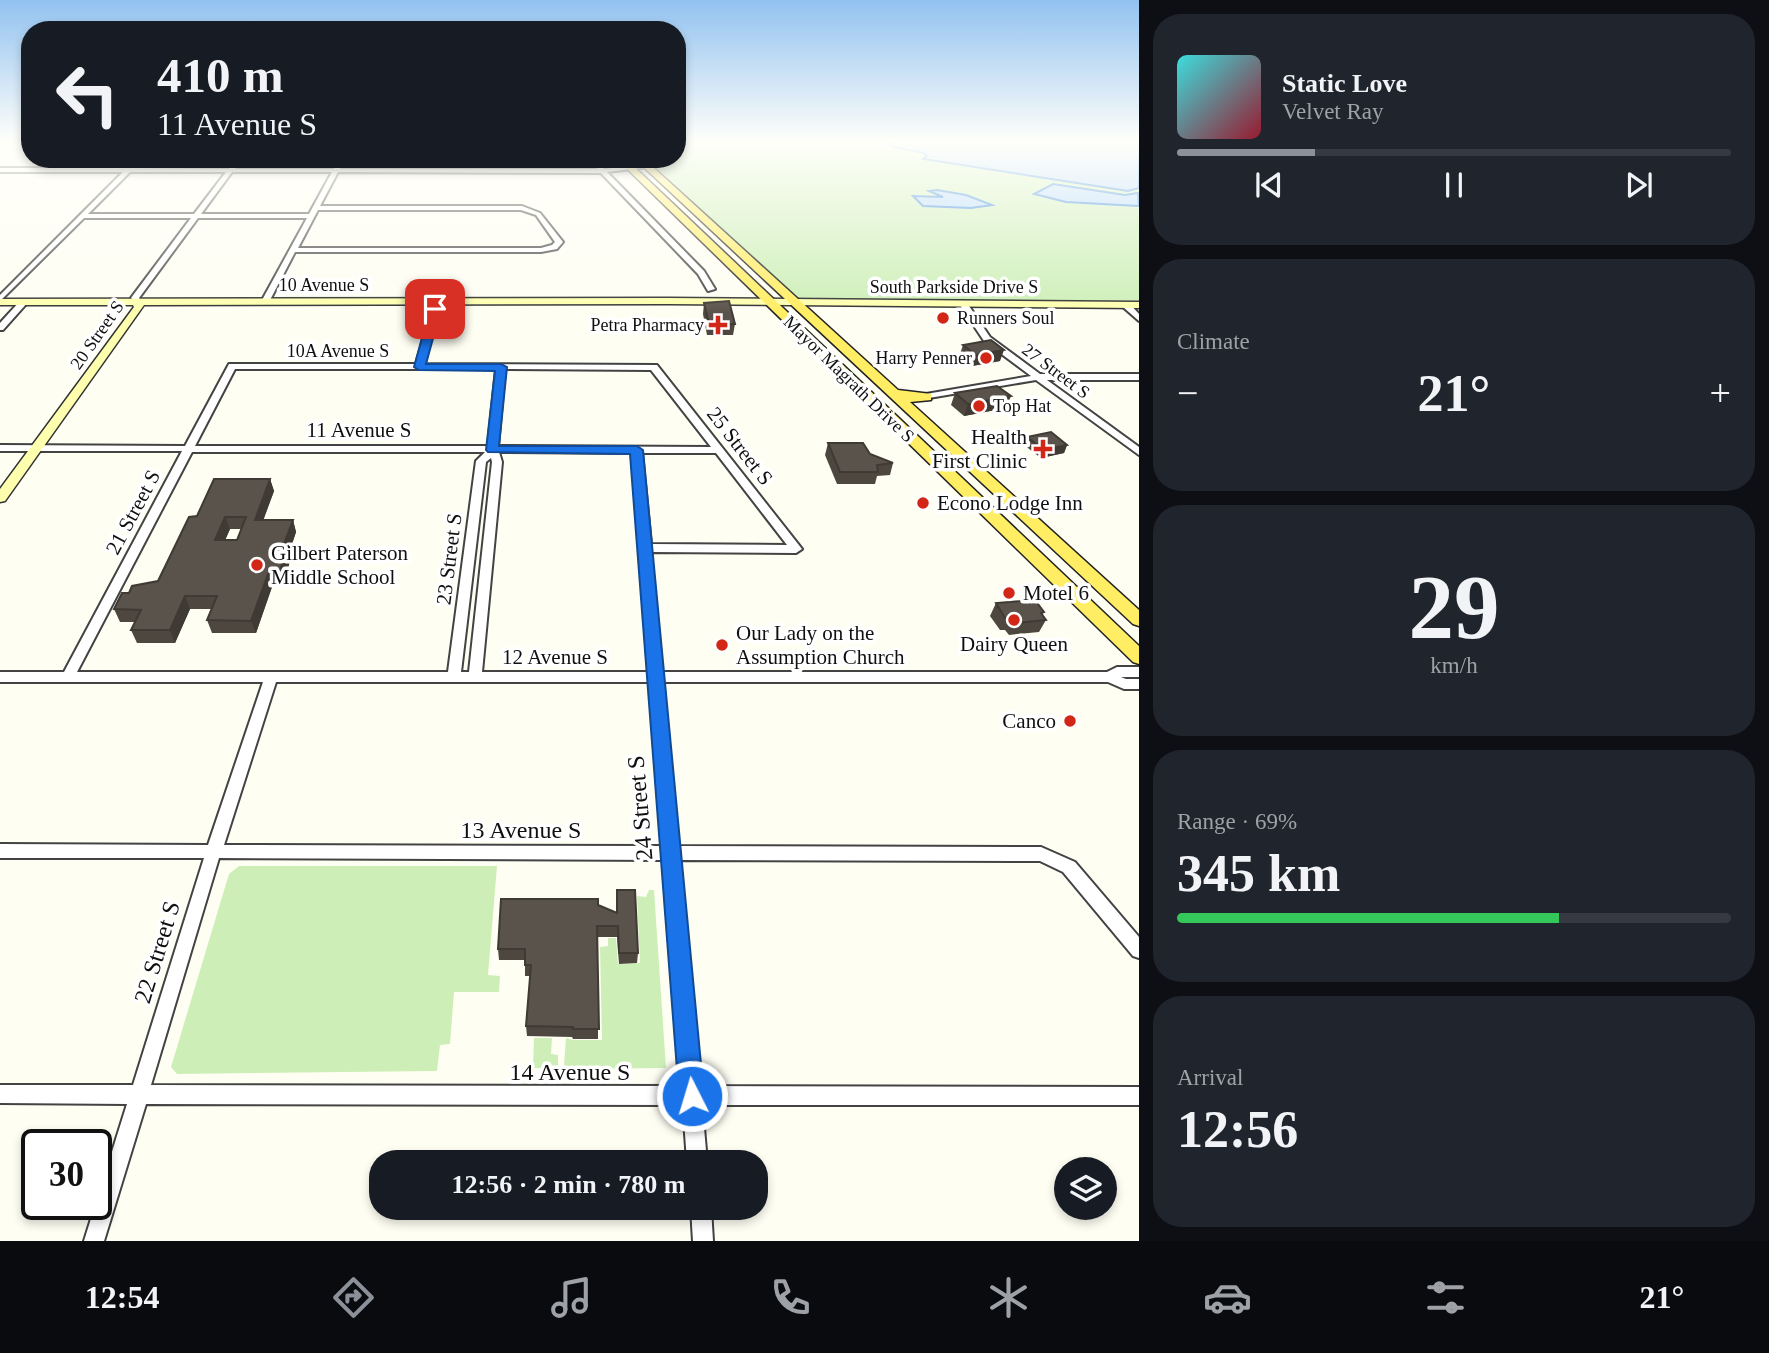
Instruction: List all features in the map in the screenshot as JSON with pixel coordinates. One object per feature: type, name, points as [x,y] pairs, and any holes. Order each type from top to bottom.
[{"type":"main road","points":[[661,198],[705,241],[723,251],[783,305]]},
{"type":"main road","name":"Mayor Magrath Drive S","points":[[677,198],[1001,525],[1139,656]]},
{"type":"main road","name":"Mayor Magrath Drive S","points":[[783,305],[868,371],[1139,620]]},
{"type":"main road","points":[[892,393],[912,398],[926,397]]},
{"type":"main road","points":[[912,412],[916,402],[926,397]]},
{"type":"main road","points":[[1001,525],[1039,551],[1139,640]]},
{"type":"street","points":[[0,301],[101,198]]},
{"type":"street","name":"20 Street S","points":[[0,498],[139,307],[135,298],[210,198]]},
{"type":"street","points":[[265,302],[322,198]]},
{"type":"street","points":[[628,198],[701,273],[711,289]]},
{"type":"street","points":[[84,216],[522,208],[538,214],[559,242],[543,250],[294,250]]},
{"type":"street","name":"10 Avenue S","points":[[0,301],[783,305]]},
{"type":"street","points":[[0,328],[24,302]]},
{"type":"street","points":[[419,367],[437,303]]},
{"type":"street","name":"South Parkside Drive S","points":[[783,305],[1133,307]]},
{"type":"street","name":"27 Street S","points":[[966,307],[987,339],[1139,452]]},
{"type":"street","points":[[1133,307],[1139,319]]},
{"type":"street","name":"10A Avenue S","points":[[232,366],[654,368]]},
{"type":"street","name":"21 Street S","points":[[68,677],[232,366]]},
{"type":"street","name":"23 Street S","points":[[475,678],[497,462],[493,450],[501,367]]},
{"type":"street","name":"25 Street S","points":[[645,548],[796,549],[654,368]]},
{"type":"street","points":[[926,397],[1038,377],[1139,377]]},
{"type":"street","name":"11 Avenue S","points":[[0,449],[718,450]]},
{"type":"street","name":"23 Street S","points":[[454,678],[481,461],[493,450]]},
{"type":"street","name":"24 Street S","points":[[637,450],[696,1150]]},
{"type":"street","name":"12 Avenue S","points":[[1110,677],[1116,672],[1139,671]]},
{"type":"street","name":"12 Avenue S","points":[[0,677],[1110,677],[1124,684],[1139,684]]},
{"type":"street","name":"22 Street S","points":[[94,1241],[214,851],[271,678]]},
{"type":"street","name":"13 Avenue S","points":[[0,850],[1041,854],[1069,867],[1139,950]]},
{"type":"street","name":"14 Avenue S","points":[[0,1094],[1139,1096]]},
{"type":"street","points":[[702,1220],[703,1241]]},
{"type":"green space","points":[[688,198],[1139,198],[1139,301],[795,297]]},
{"type":"green space","points":[[239,866],[497,866],[488,975],[500,976],[499,992],[454,992],[450,1044],[440,1045],[437,1071],[177,1074],[171,1067],[229,874]]},
{"type":"green space","points":[[649,890],[654,890],[666,1068],[566,1069],[566,1038],[602,1040],[600,947],[608,946],[608,938],[616,938],[618,964],[640,963],[637,896],[646,897]]},
{"type":"green space","points":[[534,1038],[552,1038],[551,1054],[558,1055],[558,1068],[533,1068]]},
{"type":"water","points":[[915,198],[974,198],[992,205],[971,208],[923,206]]},
{"type":"water","points":[[1050,198],[1138,198],[1139,206],[1066,202]]},
{"type":"building","points":[[729,301],[735,324],[709,324],[704,303]]},
{"type":"building","points":[[991,340],[1004,350],[976,355],[963,345]]},
{"type":"building","points":[[997,386],[1011,396],[968,404],[955,393]]},
{"type":"building","points":[[1051,432],[1067,445],[1044,450],[1027,437]]},
{"type":"building","points":[[828,443],[863,443],[870,454],[893,463],[877,465],[878,472],[840,472]]},
{"type":"building","name":"Gilbert Paterson Middle School","points":[[214,479],[270,479],[255,520],[293,520],[284,544],[287,545],[279,575],[268,574],[251,621],[207,620],[217,596],[185,596],[170,630],[131,630],[141,610],[114,609],[122,593],[129,593],[132,586],[158,581],[189,517],[197,516]],"holes":[[[225,517],[246,517],[237,540],[215,540]]]},
{"type":"building","points":[[1035,600],[1044,612],[1041,613],[1046,620],[1015,623],[1011,617],[1005,618],[996,603]]},
{"type":"building","points":[[617,890],[635,890],[638,953],[619,953],[618,926],[597,926],[599,1029],[526,1026],[531,965],[525,965],[525,949],[498,949],[501,899],[598,899],[598,905],[617,913]]},
{"type":"place","name":"Runners Soul","points":[[943,318]]},
{"type":"place","name":"Petra Pharmacy","points":[[718,325]]},
{"type":"place","name":"Harry Penner","points":[[986,358]]},
{"type":"place","name":"Top Hat","points":[[979,406]]},
{"type":"place","name":"Health First Clinic","points":[[1043,449]]},
{"type":"place","name":"Econo Lodge Inn","points":[[923,503]]},
{"type":"place","name":"Gilbert Paterson Middle School","points":[[257,565]]},
{"type":"place","name":"Motel 6","points":[[1009,593]]},
{"type":"place","name":"Dairy Queen","points":[[1014,620]]},
{"type":"place","name":"Our Lady on the Assumption Church","points":[[722,645]]},
{"type":"place","name":"Canco","points":[[1070,721]]},
{"type":"route","points":[[435,309],[419,367],[501,367],[493,450],[637,450],[692,1096]]}]
